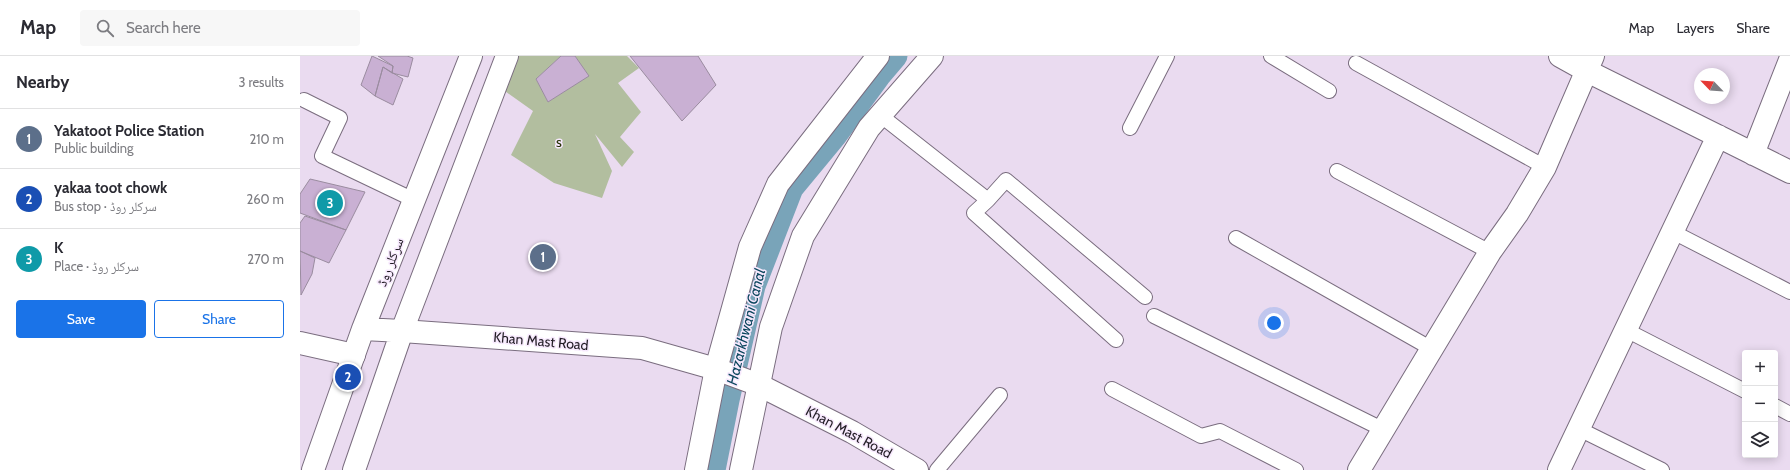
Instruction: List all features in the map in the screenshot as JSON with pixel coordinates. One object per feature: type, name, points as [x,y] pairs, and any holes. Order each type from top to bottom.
[{"type":"street","name":"سرکلر روڈ","points":[[313,470],[363,329],[471,56]]},
{"type":"street","points":[[354,470],[402,331],[507,56]]},
{"type":"street","points":[[696,470],[716,369],[750,247],[778,184],[878,56]]},
{"type":"street","points":[[741,470],[771,327],[803,236],[869,128],[932,56]]},
{"type":"street","points":[[1560,56],[1590,64],[1718,136],[1790,172]]},
{"type":"street","points":[[1753,154],[1790,60]]},
{"type":"street","points":[[1359,470],[1490,252],[1517,214],[1545,167],[1590,64]]},
{"type":"street","points":[[1559,470],[1718,136]]},
{"type":"street","name":"Khan Mast Road","points":[[363,329],[642,348],[716,369],[759,385],[852,432],[917,470]]},
{"type":"street","points":[[300,343],[354,355]]},
{"type":"lane","points":[[1130,128],[1167,56]]},
{"type":"lane","points":[[1271,56],[1329,91]]},
{"type":"lane","points":[[1356,63],[1545,167]]},
{"type":"lane","points":[[304,100],[340,118],[322,156],[414,200]]},
{"type":"lane","points":[[880,115],[988,200]]},
{"type":"lane","points":[[1337,171],[1490,252]]},
{"type":"lane","points":[[1116,340],[974,213],[1006,180],[1145,297]]},
{"type":"lane","points":[[1673,232],[1790,292]]},
{"type":"lane","points":[[1236,238],[1432,348]]},
{"type":"lane","points":[[1154,316],[1384,430]]},
{"type":"lane","points":[[1626,330],[1742,389]]},
{"type":"lane","points":[[1112,389],[1201,436],[1220,431],[1296,470]]},
{"type":"lane","points":[[937,470],[1000,395]]},
{"type":"lane","points":[[1778,408],[1790,414]]},
{"type":"lane","points":[[1579,429],[1662,470]]},
{"type":"green space","name":"s","points":[[518,56],[561,56],[536,79],[548,102],[588,76],[575,56],[627,56],[639,68],[618,83],[641,112],[620,137],[634,152],[622,167],[595,134],[612,171],[602,198],[554,183],[511,155],[533,111],[502,89]]},
{"type":"building","points":[[372,56],[393,66],[392,73],[383,67],[375,96],[361,85]]},
{"type":"building","points":[[378,56],[407,56],[413,58],[408,77],[392,73],[393,66]]},
{"type":"building","name":"s","points":[[561,56],[575,56],[589,76],[548,102],[536,79]]},
{"type":"building","points":[[630,56],[698,56],[716,85],[682,121]]},
{"type":"building","points":[[383,67],[403,79],[393,105],[375,96]]},
{"type":"building","points":[[310,179],[365,192],[346,230],[300,213],[300,194]]},
{"type":"building","points":[[305,216],[346,230],[329,263],[300,251],[300,223]]},
{"type":"building","points":[[300,251],[315,258],[312,274],[301,295]]},
{"type":"waterway","name":"Hazarkhwani Canal","points":[[713,470],[753,286],[791,188],[834,136],[878,76],[895,56]]},
{"type":"place","name":"K","points":[[330,203]]},
{"type":"place","name":"Yakatoot Police Station","points":[[543,257]]},
{"type":"place","name":"yakaa toot chowk","points":[[348,377]]}]
